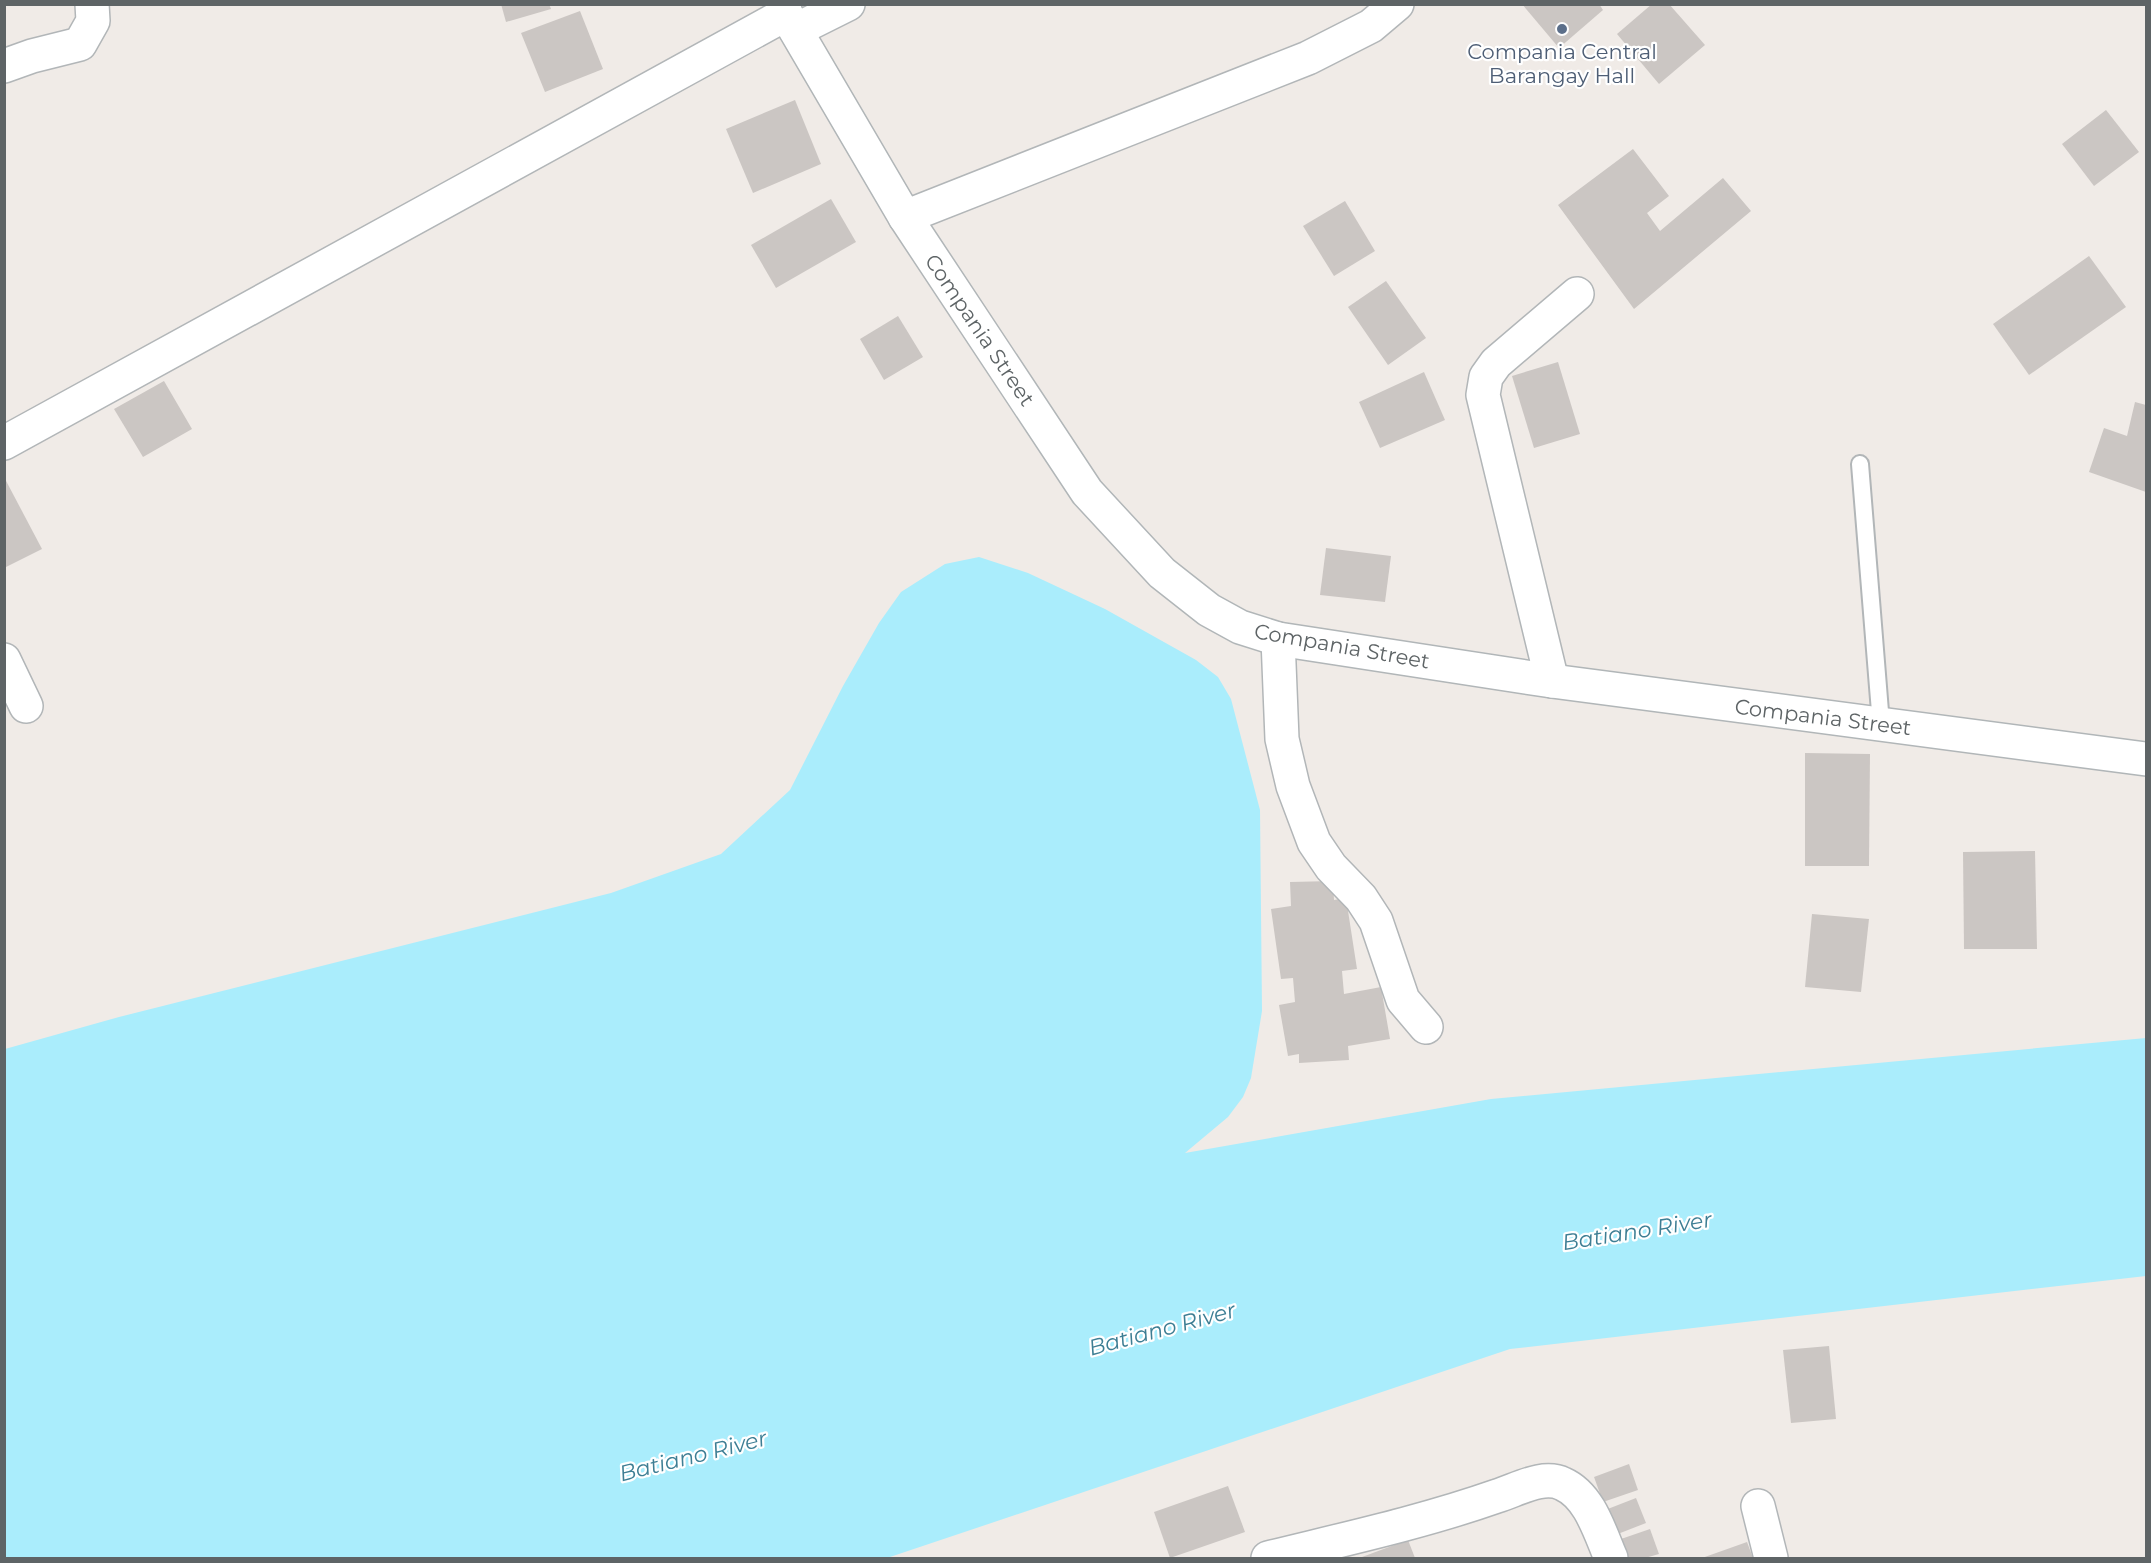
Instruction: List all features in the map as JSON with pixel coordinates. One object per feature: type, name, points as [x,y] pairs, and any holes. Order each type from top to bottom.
[{"type":"street","points":[[4,66],[32,56],[80,44],[93,21],[92,4]]},
{"type":"street","points":[[4,442],[788,16],[848,4]]},
{"type":"street","points":[[905,217],[1308,58],[1371,26],[1397,4]]},
{"type":"street","name":"Compania Street","points":[[788,16],[905,217],[1088,492],[1162,573],[1209,610],[1240,627],[1278,639],[1552,681],[2146,759]]},
{"type":"street","points":[[1552,681],[1483,395],[1486,377],[1496,363],[1577,294]]},
{"type":"street","points":[[1278,639],[1282,740],[1293,786],[1314,842],[1331,867],[1361,898],[1376,921],[1403,1000],[1426,1027]]},
{"type":"street","points":[[4,660],[26,706]]},
{"type":"street","points":[[1268,1558],[1345,1549],[1546,1480],[1561,1483],[1575,1491],[1593,1516],[1611,1558]]},
{"type":"street","points":[[1758,1506],[1771,1558]]},
{"type":"lane","points":[[1860,464],[1881,724]]},
{"type":"water","name":"Batiano River","points":[[979,557],[1028,573],[1105,609],[1196,660],[1218,677],[1231,699],[1260,810],[1262,1011],[1251,1078],[1243,1097],[1228,1117],[1185,1153],[1491,1099],[2146,1038],[2146,1276],[1510,1349],[887,1558],[5,1558],[5,1049],[119,1017],[611,893],[721,854],[790,790],[843,686],[879,623],[901,592],[945,564]]},
{"type":"building","points":[[501,4],[549,4],[551,9],[506,22]]},
{"type":"building","name":"Compania Central Barangay Hall","points":[[1522,4],[1599,4],[1603,10],[1559,48]]},
{"type":"building","points":[[1652,4],[1669,4],[1705,45],[1659,84],[1617,34]]},
{"type":"building","points":[[580,11],[603,69],[545,92],[521,33]]},
{"type":"building","points":[[795,100],[821,164],[753,193],[726,129]]},
{"type":"building","points":[[2106,110],[2139,152],[2094,186],[2062,144]]},
{"type":"building","points":[[1633,149],[1669,196],[1647,213],[1660,231],[1723,178],[1751,211],[1634,309],[1558,205]]},
{"type":"building","points":[[831,199],[856,242],[776,288],[751,245]]},
{"type":"building","points":[[1345,201],[1375,251],[1334,276],[1303,226]]},
{"type":"building","points":[[2089,256],[2126,307],[2029,375],[1993,324]]},
{"type":"building","points":[[1386,281],[1426,338],[1388,365],[1348,307]]},
{"type":"building","points":[[898,316],[923,357],[884,380],[860,339]]},
{"type":"building","points":[[1558,362],[1580,434],[1534,448],[1512,376]]},
{"type":"building","points":[[1424,372],[1445,420],[1380,448],[1359,402]]},
{"type":"building","points":[[164,381],[192,429],[143,457],[114,409]]},
{"type":"building","points":[[2135,402],[2146,405],[2146,492],[2089,472],[2104,428],[2127,436]]},
{"type":"building","points":[[4,477],[42,549],[4,568]]},
{"type":"building","points":[[1326,548],[1391,556],[1385,602],[1320,595]]},
{"type":"building","points":[[1805,753],[1870,754],[1869,866],[1805,866]]},
{"type":"building","points":[[2035,851],[2037,949],[1964,949],[1963,852]]},
{"type":"building","points":[[1333,881],[1334,900],[1346,898],[1357,969],[1342,971],[1344,994],[1381,987],[1390,1039],[1348,1046],[1349,1060],[1299,1063],[1299,1054],[1288,1056],[1279,1005],[1295,1002],[1293,978],[1281,979],[1271,909],[1291,906],[1290,882]]},
{"type":"building","points":[[1812,914],[1869,919],[1861,992],[1805,987]]},
{"type":"building","points":[[1829,1346],[1836,1419],[1791,1423],[1783,1350]]},
{"type":"building","points":[[1629,1464],[1638,1490],[1603,1502],[1594,1477]]},
{"type":"building","points":[[1228,1486],[1245,1532],[1170,1558],[1154,1512]]},
{"type":"building","points":[[1636,1498],[1646,1523],[1610,1537],[1600,1512]]},
{"type":"building","points":[[1650,1529],[1659,1554],[1645,1558],[1627,1558],[1621,1539]]},
{"type":"building","points":[[1408,1540],[1415,1558],[1362,1557]]},
{"type":"building","points":[[1747,1542],[1753,1558],[1702,1558]]},
{"type":"place","name":"Compania Central Barangay Hall","points":[[1562,29]]}]
